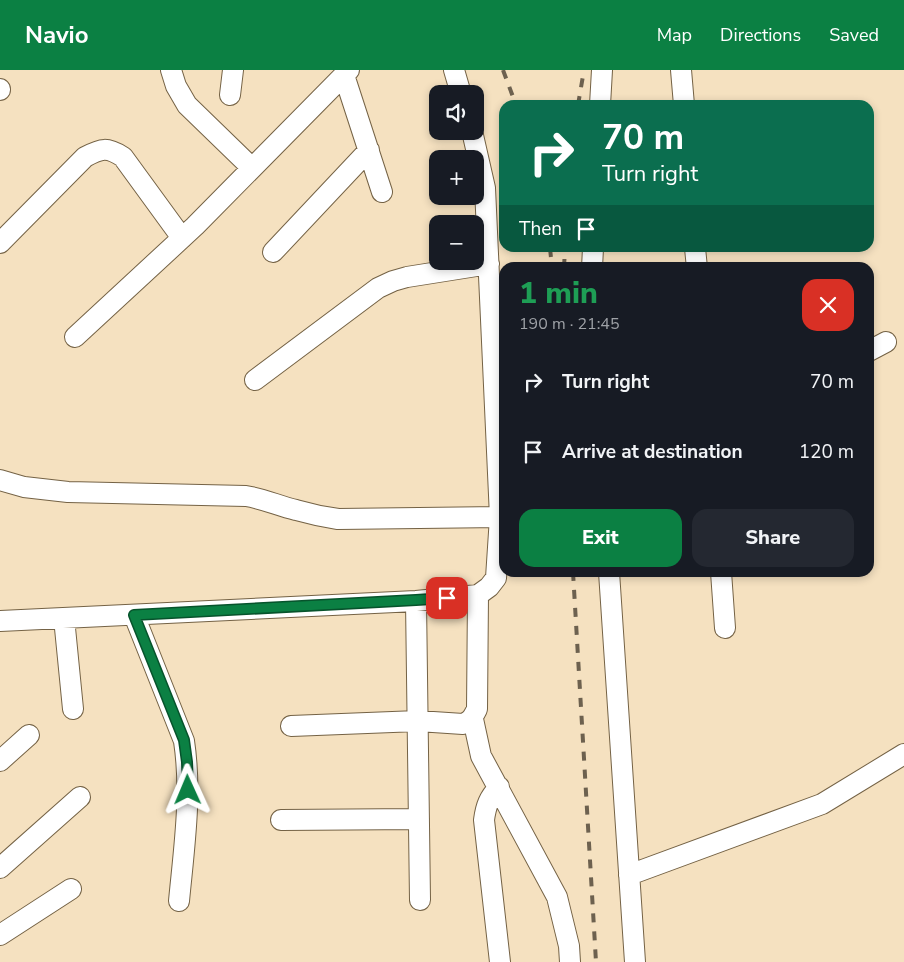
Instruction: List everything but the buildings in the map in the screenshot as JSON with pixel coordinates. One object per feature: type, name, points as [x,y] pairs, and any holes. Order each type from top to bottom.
[{"type":"street","points":[[171,70],[176,86],[187,105],[252,168]]},
{"type":"street","points":[[230,95],[233,70]]},
{"type":"street","points":[[454,70],[458,85]]},
{"type":"street","points":[[600,100],[602,70]]},
{"type":"street","points":[[682,70],[684,100]]},
{"type":"street","points":[[75,337],[182,238],[347,72]]},
{"type":"street","points":[[347,72],[368,150],[382,192]]},
{"type":"street","points":[[474,140],[485,188],[499,494]]},
{"type":"street","points":[[0,243],[85,157],[100,150],[112,150],[123,157],[182,238]]},
{"type":"street","points":[[272,252],[368,150]]},
{"type":"street","points":[[255,380],[378,288],[393,281],[489,264]]},
{"type":"street","points":[[0,480],[24,487],[68,492],[246,496],[263,498],[316,516],[338,519],[499,517]]},
{"type":"street","points":[[0,621],[416,600],[478,594],[489,587],[496,578],[499,532]]},
{"type":"street","points":[[608,577],[635,962]]},
{"type":"street","points":[[721,577],[725,628]]},
{"type":"street","points":[[291,726],[418,721],[463,724],[473,718],[477,709],[478,594]]},
{"type":"street","points":[[416,600],[420,900]]},
{"type":"street","points":[[134,615],[184,740],[188,790],[180,901]]},
{"type":"street","points":[[64,618],[73,709]]},
{"type":"street","points":[[473,718],[481,756],[557,897],[569,946],[570,962]]},
{"type":"street","points":[[0,761],[30,735]]},
{"type":"street","points":[[629,874],[822,804],[904,754]]},
{"type":"street","points":[[499,787],[486,804],[484,820],[500,962]]},
{"type":"street","points":[[0,868],[80,798]]},
{"type":"street","points":[[281,820],[419,819]]},
{"type":"street","points":[[0,935],[71,889]]},
{"type":"railway","points":[[503,70],[514,100]]},
{"type":"railway","points":[[579,100],[584,70]]},
{"type":"railway","points":[[550,252],[551,262]]},
{"type":"railway","points":[[564,262],[565,252]]},
{"type":"railway","points":[[573,577],[596,962]]},
{"type":"route","points":[[188,790],[184,740],[134,615],[447,598]]}]
